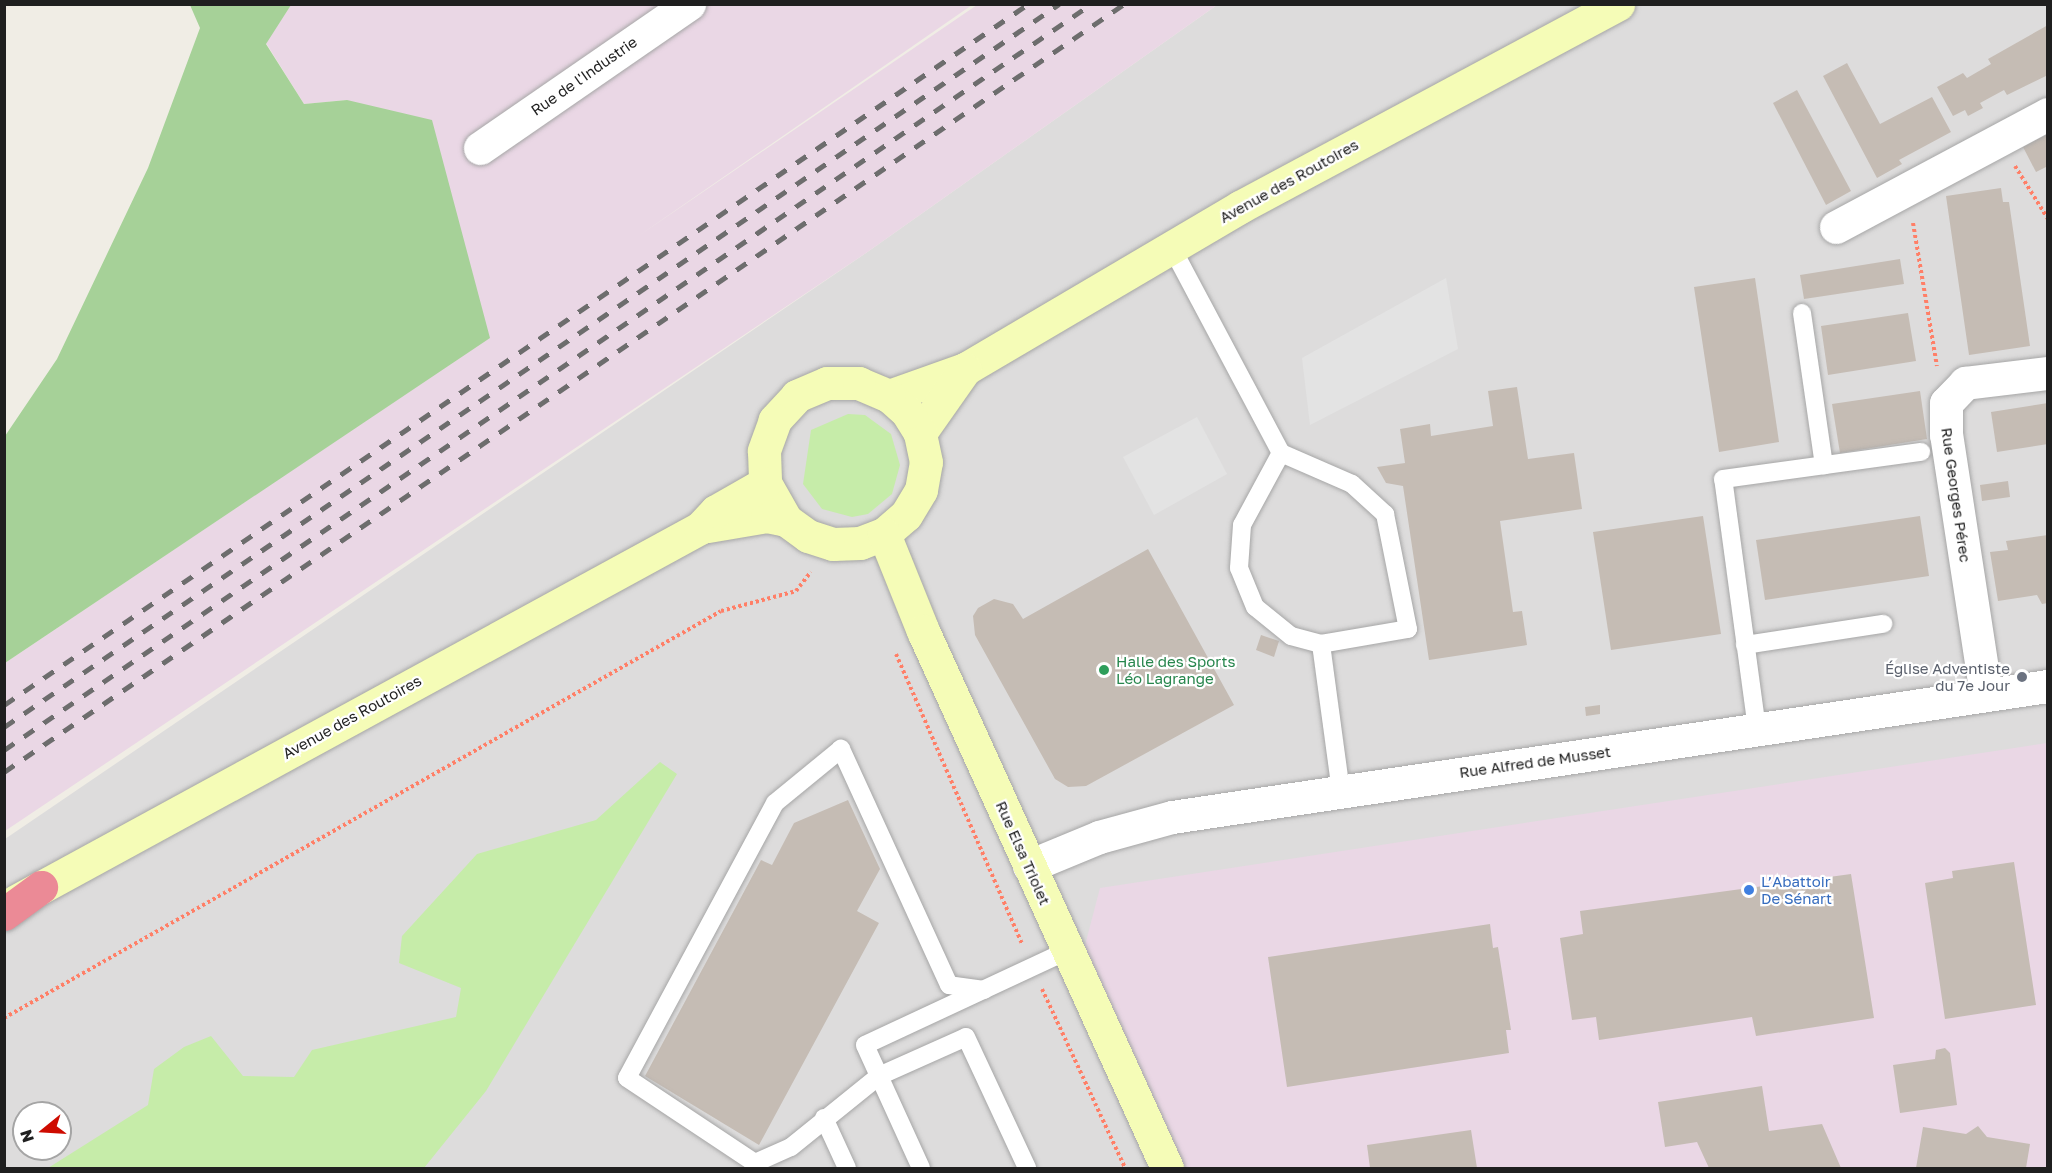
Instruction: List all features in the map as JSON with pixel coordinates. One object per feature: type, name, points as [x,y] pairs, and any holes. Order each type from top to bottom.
[{"type":"highway","points":[[4,914],[41,887]]},
{"type":"street","name":"Rue de l'Industrie","points":[[480,148],[688,4]]},
{"type":"street","name":"Avenue des Routoires","points":[[890,396],[965,369],[1172,248],[1544,41],[1618,4]]},
{"type":"street","points":[[1836,227],[2048,114]]},
{"type":"street","name":"Avenue des Routoires","points":[[920,433],[965,369]]},
{"type":"street","points":[[1948,401],[1965,383],[2048,373]]},
{"type":"street","name":"Avenue des Routoires","points":[[827,383],[860,383],[890,396],[907,412],[920,433],[926,462],[921,490],[906,515],[884,534],[860,543],[833,544],[808,536],[786,520],[765,483],[764,451],[775,420],[797,396],[827,383]]},
{"type":"street","name":"Rue Georges Pérec","points":[[1948,401],[1946,435],[1986,695]]},
{"type":"street","name":"Avenue des Routoires","points":[[700,528],[716,511],[765,483]]},
{"type":"street","name":"Avenue des Routoires","points":[[4,907],[700,528],[748,517],[786,520]]},
{"type":"street","name":"Rue Elsa Triolet","points":[[884,534],[923,631],[1167,1168]]},
{"type":"street","name":"Rue Alfred de Musset","points":[[1029,866],[1099,837],[1172,817],[2048,686]]},
{"type":"lane","points":[[1172,248],[1281,453],[1352,484],[1385,514],[1408,629],[1321,644],[1291,636],[1255,607],[1239,568],[1242,525],[1281,453]]},
{"type":"lane","points":[[1802,313],[1824,465]]},
{"type":"lane","points":[[1757,729],[1723,478],[1921,452]]},
{"type":"lane","points":[[1745,645],[1883,624]]},
{"type":"lane","points":[[1321,644],[1341,791]]},
{"type":"lane","points":[[984,990],[949,985],[841,749],[775,803],[627,1078],[756,1166],[791,1147],[824,1118],[879,1076],[966,1037],[1027,1168]]},
{"type":"lane","points":[[921,1168],[865,1045],[1067,951]]},
{"type":"lane","points":[[824,1118],[847,1168]]},
{"type":"path","points":[[2001,139],[2048,219]]},
{"type":"path","points":[[1907,189],[1940,383],[1948,401]]},
{"type":"path","points":[[4,1018],[721,611],[796,591],[833,544]]},
{"type":"path","points":[[923,631],[899,642],[895,653],[897,665],[1125,1168]]},
{"type":"shaded area","points":[[291,5],[972,5],[637,237],[977,5],[1217,5],[866,253],[5,831],[5,663],[489,338],[347,100],[304,104],[266,43]]},
{"type":"shaded area","points":[[1217,5],[2047,5],[2047,1168],[5,1168],[5,839],[866,253]]},
{"type":"shaded area","points":[[1446,278],[1458,349],[1310,425],[1302,358]]},
{"type":"shaded area","points":[[1197,417],[1227,474],[1154,515],[1123,457]]},
{"type":"shaded area","points":[[2047,743],[2047,1168],[1184,1168],[1083,953],[1100,888]]},
{"type":"green space","points":[[190,5],[291,5],[266,44],[304,104],[347,100],[432,120],[490,338],[5,663],[5,436],[57,359],[148,168],[200,28]]},
{"type":"green space","points":[[848,414],[865,415],[891,434],[900,465],[892,494],[868,514],[852,517],[822,509],[803,484],[811,430]]},
{"type":"green space","points":[[660,762],[677,774],[486,1091],[424,1168],[48,1168],[59,1161],[72,1161],[72,1153],[148,1105],[154,1069],[184,1047],[211,1036],[243,1076],[294,1077],[312,1050],[456,1017],[461,988],[399,963],[402,936],[477,854],[596,820]]},
{"type":"building","points":[[2048,25],[2048,75],[2007,95],[2004,90],[1980,103],[1983,108],[1968,116],[1965,110],[1953,116],[1937,87],[1963,73],[1967,78],[1991,64],[1988,59]]},
{"type":"building","points":[[1847,63],[1880,124],[1932,97],[1951,132],[1899,160],[1902,164],[1877,178],[1823,76]]},
{"type":"building","points":[[1797,90],[1851,191],[1826,205],[1773,103]]},
{"type":"building","points":[[2048,134],[2048,166],[2036,172],[2023,147]]},
{"type":"building","points":[[2001,188],[2003,202],[2009,202],[2030,346],[1969,355],[1946,196]]},
{"type":"building","points":[[1900,259],[1904,284],[1804,299],[1800,275]]},
{"type":"building","points":[[1755,278],[1779,442],[1719,452],[1694,287]]},
{"type":"building","points":[[1908,313],[1916,361],[1828,375],[1821,326]]},
{"type":"building","points":[[1517,387],[1528,459],[1574,453],[1582,509],[1500,521],[1513,612],[1522,611],[1527,645],[1429,660],[1403,486],[1386,483],[1377,467],[1405,463],[1400,429],[1430,424],[1431,436],[1493,426],[1488,391]]},
{"type":"building","points":[[1920,391],[1927,439],[1840,453],[1832,404]]},
{"type":"building","points":[[2048,403],[2048,444],[1997,452],[1991,412]]},
{"type":"building","points":[[2008,481],[2010,497],[1982,501],[1980,485]]},
{"type":"building","points":[[1703,516],[1721,634],[1611,650],[1593,532]]},
{"type":"building","points":[[1920,516],[1929,576],[1765,600],[1756,540]]},
{"type":"building","points":[[2048,535],[2048,603],[2042,604],[2037,595],[1998,601],[1990,552],[2008,550],[2006,541]]},
{"type":"building","name":"Halle des Sports Léo Lagrange","points":[[1148,549],[1234,705],[1086,786],[1068,787],[1055,779],[975,635],[973,616],[978,608],[994,599],[1013,604],[1023,619]]},
{"type":"building","points":[[1261,635],[1279,641],[1274,657],[1256,650]]},
{"type":"building","points":[[1600,705],[1600,714],[1586,716],[1585,707]]},
{"type":"building","points":[[848,800],[880,869],[857,911],[879,923],[759,1145],[645,1076],[761,860],[772,865],[794,823]]},
{"type":"building","points":[[2014,862],[2036,1005],[1945,1019],[1925,883],[1953,878],[1952,871]]},
{"type":"building","points":[[1851,874],[1874,1018],[1756,1036],[1752,1017],[1599,1040],[1596,1017],[1572,1020],[1560,938],[1583,934],[1580,911]]},
{"type":"building","points":[[1490,924],[1493,948],[1498,947],[1511,1030],[1506,1030],[1509,1053],[1287,1087],[1268,957]]},
{"type":"building","points":[[1945,1048],[1950,1053],[1957,1105],[1900,1113],[1893,1065],[1935,1059],[1936,1050]]},
{"type":"building","points":[[1762,1086],[1769,1131],[1822,1124],[1841,1168],[1709,1168],[1697,1142],[1665,1147],[1658,1102]]},
{"type":"building","points":[[1978,1126],[1987,1137],[2030,1144],[2026,1168],[1916,1168],[1923,1127],[1966,1134]]},
{"type":"building","points":[[1471,1130],[1477,1168],[1370,1168],[1367,1145]]},
{"type":"railway","points":[[4,705],[1028,4]]},
{"type":"railway","points":[[4,727],[1059,4]]},
{"type":"railway","points":[[4,750],[1091,4]]},
{"type":"railway","points":[[4,772],[1124,4]]},
{"type":"place","name":"Halle des Sports Léo Lagrange","points":[[1104,670]]},
{"type":"place","name":"Église Adventiste du 7e Jour","points":[[2022,677]]},
{"type":"place","name":"L’Abattoir De Sénart","points":[[1749,890]]}]
